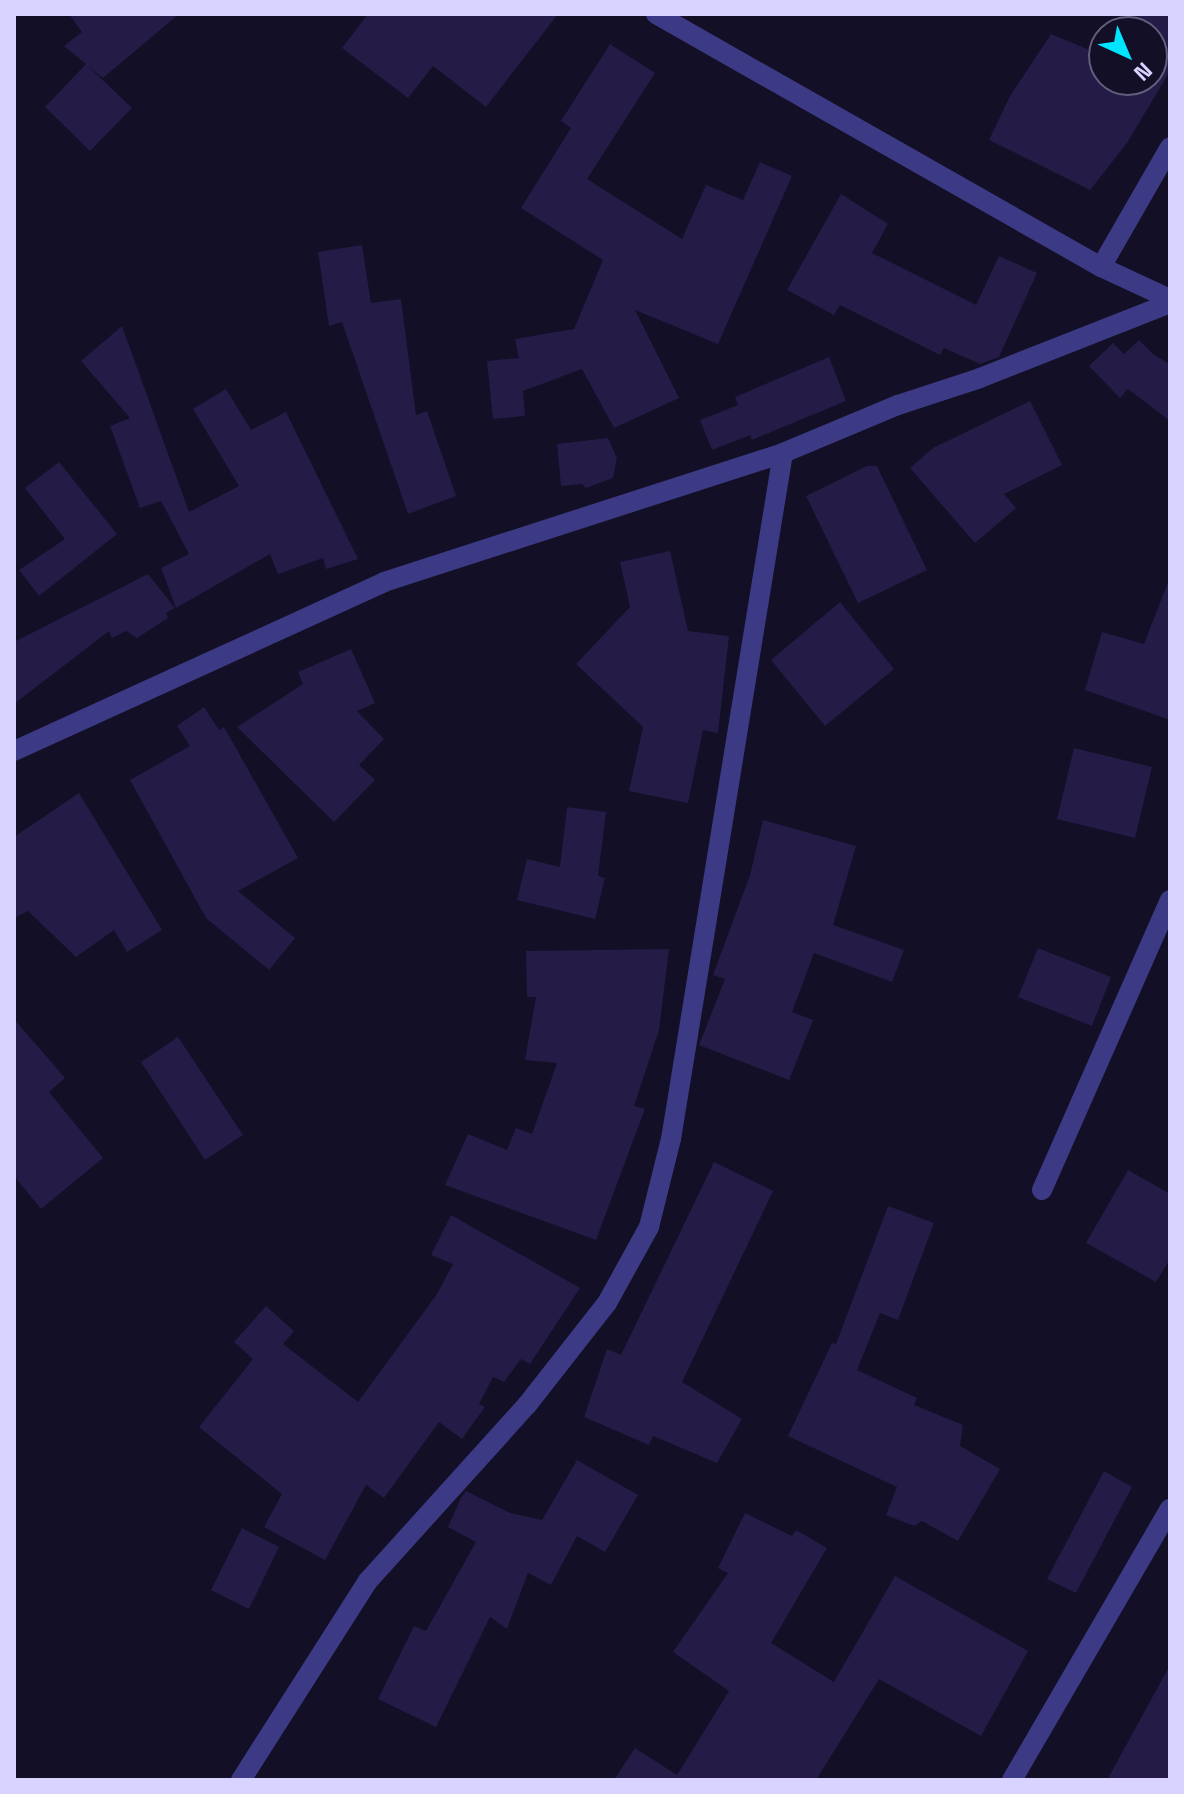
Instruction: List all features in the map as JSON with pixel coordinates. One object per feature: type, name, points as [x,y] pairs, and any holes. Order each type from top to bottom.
[{"type":"street","points":[[656,14],[1101,267],[1170,301]]},
{"type":"street","points":[[1101,267],[1170,147]]},
{"type":"street","points":[[14,751],[384,582],[783,453],[898,405],[980,378],[1170,301]]},
{"type":"street","points":[[241,1780],[367,1582],[527,1405],[607,1303],[649,1227],[671,1139],[783,453]]},
{"type":"street","points":[[1042,1190],[1170,900]]},
{"type":"street","points":[[1012,1780],[1170,1509]]},
{"type":"building","points":[[69,14],[179,14],[103,78],[88,66],[132,108],[90,151],[45,107],[86,64],[64,46],[82,32]]},
{"type":"building","points":[[368,14],[558,14],[486,107],[433,66],[408,98],[342,48]]},
{"type":"building","points":[[1170,14],[1168,74],[1168,16],[1139,16]]},
{"type":"building","points":[[1051,34],[1088,49],[1088,96],[1155,96],[1127,143],[1090,190],[989,140],[1010,96]]},
{"type":"building","points":[[610,44],[655,73],[587,179],[682,239],[706,185],[743,200],[760,162],[792,176],[718,344],[635,310],[679,398],[614,428],[582,369],[523,391],[525,416],[493,419],[487,361],[519,358],[515,339],[574,329],[603,260],[521,208],[571,128],[561,121]]},
{"type":"building","points":[[841,194],[888,224],[872,253],[976,305],[999,256],[1037,273],[999,357],[980,364],[944,348],[940,355],[840,305],[834,315],[787,290]]},
{"type":"building","points":[[362,245],[371,303],[401,299],[416,415],[427,411],[456,496],[408,514],[342,322],[329,326],[318,252]]},
{"type":"building","points":[[122,326],[189,512],[239,486],[193,409],[226,389],[251,430],[286,412],[358,559],[326,569],[323,558],[278,574],[270,554],[176,608],[161,568],[189,554],[161,501],[140,508],[110,426],[130,418],[81,361]]},
{"type":"building","points":[[1139,340],[1154,355],[1170,364],[1170,421],[1128,389],[1120,398],[1089,366],[1113,343],[1124,354]]},
{"type":"building","points":[[829,357],[846,401],[752,440],[750,435],[712,450],[700,420],[738,405],[735,397]]},
{"type":"building","points":[[1030,401],[1062,465],[1004,494],[1016,508],[975,543],[910,468],[933,448]]},
{"type":"building","points":[[608,438],[617,458],[613,478],[586,488],[582,484],[561,486],[557,444]]},
{"type":"building","points":[[59,462],[117,534],[39,596],[19,570],[65,539],[25,488]]},
{"type":"building","points":[[867,466],[877,466],[927,570],[858,603],[806,496]]},
{"type":"building","points":[[670,551],[688,631],[729,636],[718,733],[703,730],[688,803],[629,791],[643,727],[576,664],[630,607],[620,562]]},
{"type":"building","points":[[148,574],[175,608],[166,613],[168,618],[137,638],[126,631],[112,638],[109,631],[14,704],[14,642]]},
{"type":"building","points":[[1168,582],[1170,720],[1085,690],[1102,632],[1144,644]]},
{"type":"building","points":[[840,602],[894,669],[825,726],[771,660]]},
{"type":"building","points":[[351,649],[375,703],[357,711],[384,739],[359,765],[375,780],[334,822],[237,727],[303,684],[298,672]]},
{"type":"building","points":[[204,707],[219,730],[224,727],[298,858],[238,891],[295,938],[269,970],[206,918],[130,780],[190,746],[177,726]]},
{"type":"building","points":[[1074,748],[1152,767],[1135,838],[1057,819]]},
{"type":"building","points":[[79,793],[162,930],[127,952],[114,930],[76,957],[28,911],[14,918],[14,837]]},
{"type":"building","points":[[567,807],[606,812],[598,876],[605,878],[595,919],[517,900],[527,859],[560,867]]},
{"type":"building","points":[[763,820],[856,846],[833,925],[904,950],[892,982],[814,953],[792,1012],[813,1020],[789,1080],[699,1045],[725,979],[713,975],[750,875]]},
{"type":"building","points":[[1038,948],[1111,977],[1092,1026],[1018,997]]},
{"type":"building","points":[[669,949],[659,1030],[634,1106],[645,1109],[596,1240],[445,1185],[468,1134],[507,1150],[516,1128],[532,1134],[557,1063],[525,1060],[536,997],[527,997],[526,951]]},
{"type":"building","points":[[14,1019],[65,1078],[49,1092],[103,1158],[41,1209],[14,1176]]},
{"type":"building","points":[[178,1037],[243,1135],[205,1160],[141,1062]]},
{"type":"building","points":[[714,1162],[773,1191],[682,1382],[742,1419],[717,1463],[653,1436],[649,1445],[584,1417],[607,1349],[621,1355]]},
{"type":"building","points":[[1128,1170],[1170,1194],[1170,1259],[1156,1282],[1086,1243]]},
{"type":"building","points":[[888,1206],[934,1223],[898,1320],[880,1313],[857,1370],[917,1398],[914,1405],[963,1425],[960,1446],[1000,1469],[958,1541],[922,1521],[914,1526],[886,1515],[897,1487],[788,1436],[832,1343],[836,1344]]},
{"type":"building","points":[[451,1215],[580,1288],[530,1364],[521,1359],[504,1382],[493,1377],[479,1404],[485,1407],[462,1439],[439,1422],[384,1498],[366,1485],[325,1560],[264,1527],[282,1494],[199,1427],[253,1359],[234,1342],[266,1306],[294,1331],[283,1344],[358,1402],[437,1294],[453,1264],[431,1255]]},
{"type":"building","points":[[577,1460],[638,1495],[605,1552],[577,1536],[551,1585],[528,1573],[507,1629],[490,1617],[436,1727],[378,1699],[414,1626],[426,1631],[476,1542],[448,1527],[466,1491],[510,1513],[542,1520]]},
{"type":"building","points":[[1104,1471],[1132,1487],[1076,1593],[1047,1579]]},
{"type":"building","points":[[745,1513],[792,1536],[796,1530],[827,1548],[771,1643],[834,1682],[895,1576],[1028,1651],[981,1736],[879,1679],[816,1780],[614,1780],[635,1748],[677,1775],[729,1691],[673,1652],[728,1573],[718,1568]]},
{"type":"building","points":[[242,1528],[279,1547],[249,1609],[211,1590]]},
{"type":"building","points":[[1170,1665],[1170,1780],[1107,1780]]}]
